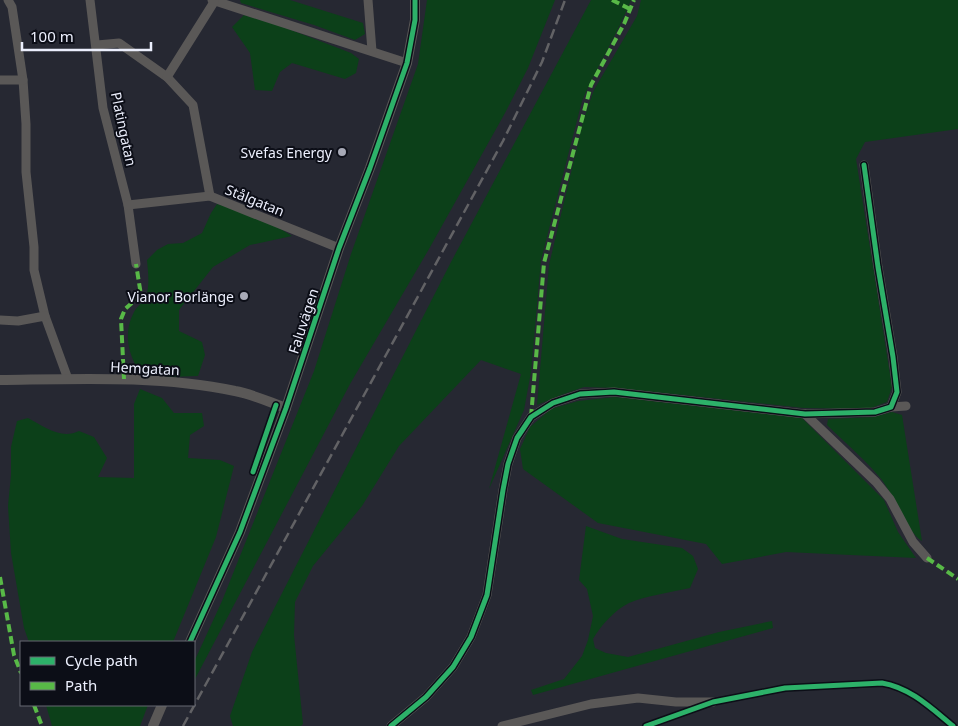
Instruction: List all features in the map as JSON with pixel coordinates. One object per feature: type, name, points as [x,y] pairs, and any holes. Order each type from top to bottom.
[{"type":"street","points":[[8,0],[12,7],[23,80],[26,124],[26,172],[34,247],[34,270],[45,316],[68,379]]},
{"type":"street","name":"Platingatan","points":[[90,0],[97,45],[103,108],[128,206],[136,264]]},
{"type":"street","points":[[368,0],[372,51]]},
{"type":"street","name":"Faluvägen","points":[[190,641],[240,532],[286,408],[339,248],[407,63],[415,20],[415,0]]},
{"type":"street","points":[[167,78],[213,1],[407,63]]},
{"type":"street","points":[[97,45],[119,42],[167,78],[193,105],[210,196]]},
{"type":"street","points":[[0,80],[23,80]]},
{"type":"street","points":[[864,165],[897,392],[891,407]]},
{"type":"street","name":"Stålgatan","points":[[128,206],[210,196],[339,248]]},
{"type":"street","points":[[0,320],[18,321],[45,316]]},
{"type":"street","name":"Hemgatan","points":[[0,380],[124,379],[177,382],[237,391],[286,408]]},
{"type":"street","points":[[398,724],[453,667],[471,637],[487,594],[508,464],[518,438],[531,417],[554,403],[580,394],[614,392],[805,414],[875,412],[891,407],[906,406]]},
{"type":"street","points":[[805,414],[876,482],[890,500],[914,542],[927,558]]},
{"type":"street","points":[[502,726],[590,704],[638,698],[676,702],[713,702]]},
{"type":"street","points":[[153,726],[162,706]]},
{"type":"green space","points":[[240,0],[290,0],[363,23],[365,34],[355,40],[314,25],[241,3]]},
{"type":"green space","points":[[427,0],[555,0],[528,68],[505,113],[429,249],[350,384],[195,679],[195,660],[222,601],[314,371],[351,254],[418,64]]},
{"type":"green space","points":[[591,0],[631,0],[582,101],[541,260],[531,372],[524,410],[489,489],[521,374],[481,360],[399,446],[362,506],[313,566],[295,602],[294,635],[303,724],[301,726],[233,726],[230,716],[252,652],[451,262]]},
{"type":"green space","points":[[641,0],[958,0],[958,129],[865,142],[856,159],[892,387],[887,402],[868,409],[804,408],[618,388],[584,387],[537,405],[549,265],[584,118],[594,90],[637,16]]},
{"type":"green space","points":[[244,15],[278,25],[351,53],[359,59],[356,73],[345,79],[292,63],[280,72],[272,91],[255,90],[250,53],[232,27]]},
{"type":"green space","points":[[217,204],[256,217],[292,236],[250,245],[213,267],[179,310],[179,331],[202,342],[205,355],[198,376],[168,377],[137,368],[129,347],[128,333],[134,312],[145,298],[147,292],[147,260],[157,250],[168,244],[183,243],[202,233]]},
{"type":"green space","points":[[140,389],[162,398],[174,413],[202,413],[204,426],[190,435],[188,458],[220,460],[234,466],[216,537],[173,641],[29,641],[24,628],[11,553],[8,506],[11,447],[17,421],[28,418],[52,431],[66,434],[79,431],[94,437],[107,458],[98,477],[134,478],[134,404]]},
{"type":"green space","points":[[615,397],[802,418],[884,500],[898,532],[916,558],[786,552],[722,564],[706,544],[598,523],[523,469],[520,449],[530,427],[551,409],[578,401]]},
{"type":"green space","points":[[892,412],[902,415],[922,541],[911,530],[882,480],[827,425],[828,419],[874,417]]},
{"type":"green space","points":[[586,526],[622,539],[682,548],[693,556],[698,569],[690,588],[643,598],[629,603],[619,610],[604,623],[593,639],[595,648],[606,653],[628,657],[719,632],[772,621],[773,628],[533,695],[531,690],[564,679],[582,656],[588,640],[593,616],[587,589],[579,580]]},
{"type":"green space","points":[[46,706],[148,706],[140,726],[52,726]]},
{"type":"railway","points":[[195,704],[503,141],[542,62],[565,0]]},
{"type":"railway","points":[[183,726],[194,706]]},
{"type":"marked path","points":[[612,0],[630,9]]},
{"type":"marked path","points":[[531,417],[544,263],[591,85],[624,24],[634,0]]},
{"type":"marked path","points":[[124,379],[121,319],[125,309],[141,295],[136,264]]},
{"type":"marked path","points":[[927,558],[958,579]]},
{"type":"marked path","points":[[0,577],[14,655],[20,670]]},
{"type":"marked path","points":[[34,706],[42,726]]},
{"type":"cycle path","points":[[190,641],[240,532],[286,408],[339,248],[407,63],[415,20],[415,0]]},
{"type":"cycle path","points":[[391,726],[426,697],[453,667],[471,637],[487,595],[508,464],[517,438],[531,417],[553,403],[580,394],[614,392],[805,414],[875,412],[891,407],[897,392],[864,165]]},
{"type":"cycle path","points":[[253,472],[276,405]]},
{"type":"cycle path","points":[[646,726],[713,702],[785,688],[882,683],[911,694],[953,726]]},
{"type":"place","name":"Svefas Energy","points":[[342,152]]},
{"type":"place","name":"Vianor Borlänge","points":[[244,296]]}]
